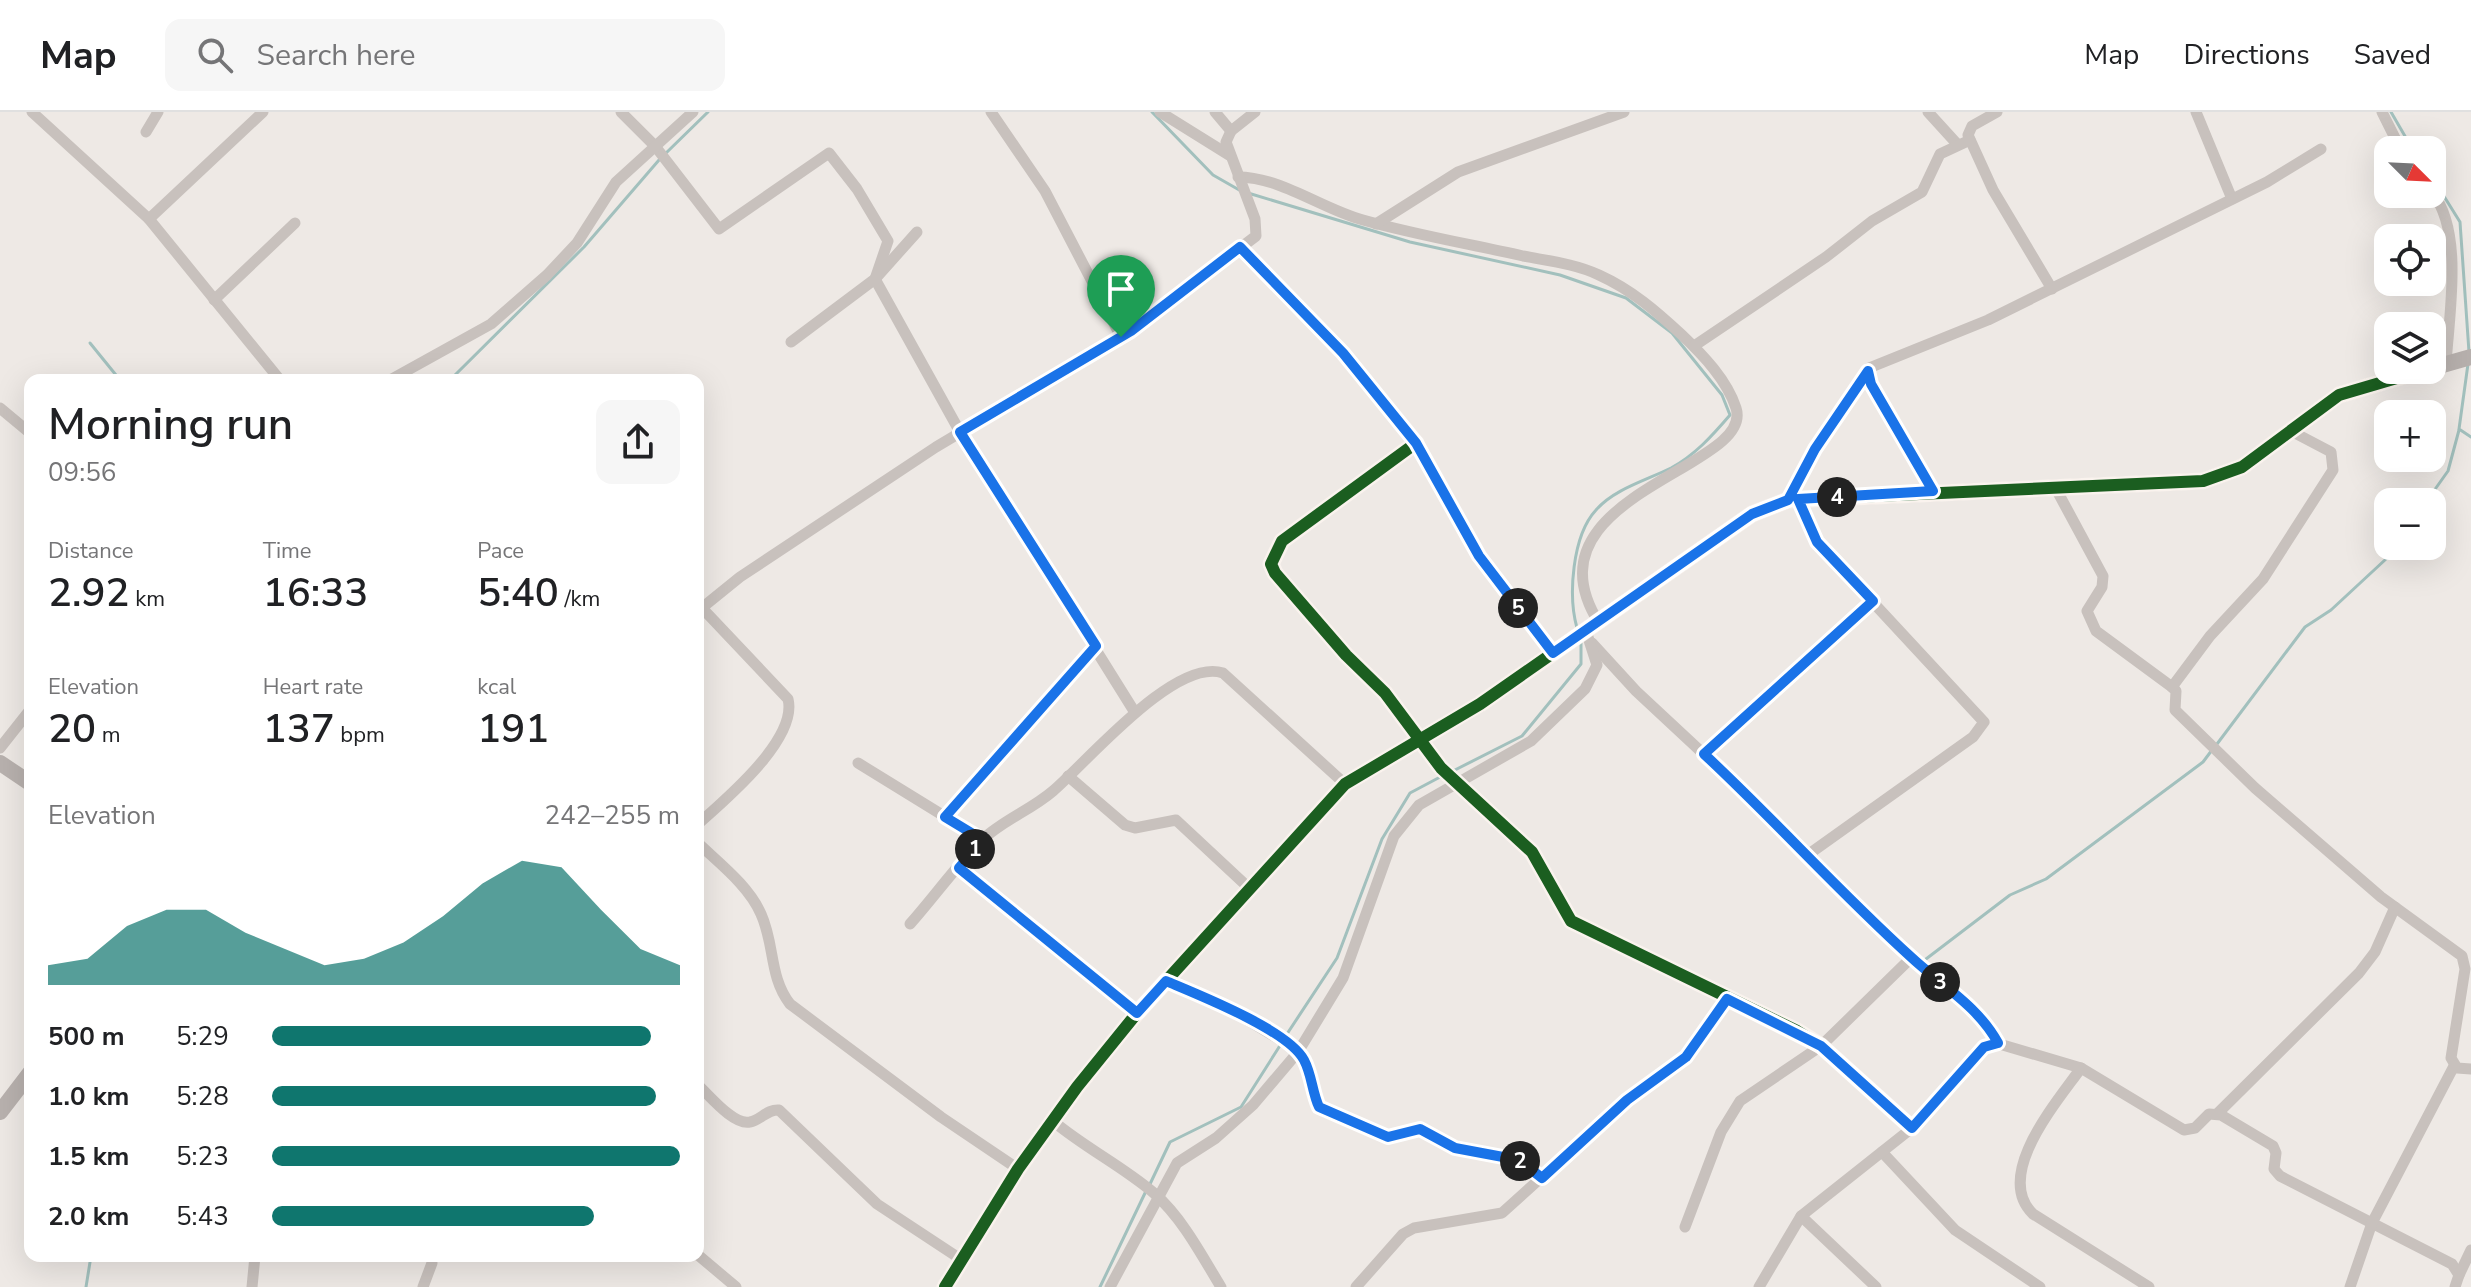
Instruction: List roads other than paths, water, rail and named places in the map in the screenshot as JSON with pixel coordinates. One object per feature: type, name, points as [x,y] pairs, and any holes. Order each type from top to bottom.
[{"type":"street","points":[[32,112],[149,219],[275,374]]},
{"type":"street","points":[[146,132],[158,112]]},
{"type":"street","points":[[149,219],[263,112]]},
{"type":"street","points":[[621,112],[655,146],[719,229],[829,153],[857,189],[888,241],[875,279],[960,432],[1134,711]]},
{"type":"street","points":[[401,374],[491,324],[547,275],[577,243],[616,182],[693,112]]},
{"type":"street","points":[[991,112],[1045,191],[1121,337]]},
{"type":"street","points":[[1160,112],[1229,155]]},
{"type":"street","points":[[1215,112],[1231,131]]},
{"type":"street","points":[[704,606],[740,577],[960,432],[1121,337],[1257,234],[1255,219],[1226,142],[1231,131],[1255,112]]},
{"type":"street","points":[[1376,224],[1458,172],[1624,112]]},
{"type":"street","points":[[1928,112],[1964,142],[2052,289]]},
{"type":"street","points":[[1694,346],[1826,257],[1872,221],[1922,192],[1936,159],[1964,142],[1969,129],[1997,112]]},
{"type":"street","points":[[2196,112],[2232,199]]},
{"type":"street","points":[[2382,112],[2394,136]]},
{"type":"street","points":[[1793,500],[1815,449],[1873,366],[1988,320],[2052,289],[2232,199],[2321,149]]},
{"type":"street","points":[[1110,1287],[1177,1163],[1216,1138],[1253,1105],[1296,1050],[1343,978],[1394,836],[1419,805],[1531,741],[1585,689],[1597,665],[1586,633],[1584,568],[1587,549],[1600,526],[1627,502],[1706,454],[1730,433],[1736,421],[1736,408],[1713,366],[1694,346],[1645,301],[1584,269],[1376,224],[1278,186],[1241,179]]},
{"type":"street","points":[[2442,208],[2447,217],[2451,248],[2446,331]]},
{"type":"street","points":[[214,300],[295,223]]},
{"type":"street","points":[[791,342],[875,279],[917,232]]},
{"type":"street","points":[[1240,247],[1343,353],[1416,443],[1479,556],[1553,653]]},
{"type":"street","points":[[2446,363],[2471,357]]},
{"type":"street","points":[[1868,371],[1871,384],[1933,491]]},
{"type":"street","points":[[945,1287],[1018,1169],[1137,1013],[1345,784],[1480,704],[1586,633],[1752,514],[1793,500],[1933,491],[2181,485],[2203,481],[2242,467],[2339,395],[2376,384]]},
{"type":"street","points":[[0,408],[24,428]]},
{"type":"street","points":[[2172,687],[2210,636],[2263,579],[2333,470],[2331,452],[2291,431]]},
{"type":"street","points":[[1416,443],[1282,541],[1271,564],[1324,631],[1385,693],[1441,768],[1532,852],[1571,921],[1821,1046],[1912,1128]]},
{"type":"street","points":[[2055,487],[2103,576],[2102,587],[2087,611],[2092,626],[2172,687],[2176,691],[2175,710],[2255,788],[2395,907],[2466,958],[2451,1058],[2454,1066],[2372,1223],[2350,1287]]},
{"type":"street","points":[[1793,500],[1817,542],[1972,706],[1984,726],[1809,854]]},
{"type":"street","points":[[1704,754],[1873,601]]},
{"type":"street","points":[[704,613],[788,699],[791,717],[780,737],[759,762],[704,818]]},
{"type":"street","points":[[1586,633],[1636,691],[1809,854],[1911,958],[1985,1021],[1998,1043]]},
{"type":"street","points":[[945,817],[1096,646]]},
{"type":"street","points":[[910,924],[983,840],[1030,808],[1068,776],[1134,711],[1196,674],[1215,670],[1223,673],[1345,784]]},
{"type":"street","points":[[0,748],[24,718]]},
{"type":"street","points":[[0,763],[24,779]]},
{"type":"street","points":[[858,763],[983,840]]},
{"type":"street","points":[[1068,776],[1125,825],[1135,828],[1176,820],[1250,889]]},
{"type":"street","points":[[704,849],[756,904],[768,938],[778,988],[790,1004],[1018,1169]]},
{"type":"street","points":[[959,868],[1137,1013]]},
{"type":"street","points":[[2217,1114],[2359,973],[2375,952],[2395,907]]},
{"type":"street","points":[[1685,1227],[1716,1144],[1740,1101],[1821,1046],[1911,958]]},
{"type":"street","points":[[1166,981],[1279,1036],[1296,1050],[1305,1062],[1314,1097],[1325,1112],[1388,1137],[1420,1129],[1455,1148],[1519,1160],[1542,1178]]},
{"type":"street","points":[[1356,1287],[1403,1234],[1447,1221],[1502,1213],[1627,1100],[1686,1057],[1727,999]]},
{"type":"street","points":[[1759,1287],[1801,1216],[1912,1128],[1984,1047],[1998,1043],[2081,1068],[2184,1130],[2195,1128],[2206,1115],[2217,1114],[2273,1146],[2276,1153],[2274,1169],[2280,1176],[2452,1264],[2457,1281]]},
{"type":"street","points":[[2454,1066],[2471,1069]]},
{"type":"street","points":[[2081,1068],[2031,1144],[2021,1170],[2021,1199],[2033,1214],[2149,1287]]},
{"type":"street","points":[[0,1112],[24,1081]]},
{"type":"street","points":[[704,1090],[741,1122],[751,1123],[773,1110],[779,1110],[877,1204],[962,1260]]},
{"type":"street","points":[[1053,1121],[1083,1147],[1158,1197],[1195,1244],[1221,1287]]},
{"type":"street","points":[[1882,1152],[1955,1230],[2040,1287]]},
{"type":"street","points":[[1801,1216],[1876,1287]]},
{"type":"street","points":[[2457,1281],[2471,1250]]},
{"type":"street","points":[[704,1260],[736,1287]]},
{"type":"street","points":[[252,1287],[254,1262]]},
{"type":"street","points":[[423,1287],[432,1262]]},
{"type":"waterway","points":[[665,154],[708,112]]},
{"type":"waterway","points":[[1152,112],[1213,175],[1241,191]]},
{"type":"waterway","points":[[2391,112],[2405,136]]},
{"type":"waterway","points":[[456,374],[584,247],[659,160]]},
{"type":"waterway","points":[[1248,193],[1410,242],[1560,275],[1626,298],[1672,333],[1722,395],[1730,415],[1703,444],[1671,468],[1612,496],[1588,521],[1574,567],[1573,600],[1577,628]]},
{"type":"waterway","points":[[2446,200],[2460,222],[2469,352]]},
{"type":"waterway","points":[[90,343],[115,374]]},
{"type":"waterway","points":[[2468,364],[2459,429],[2471,437]]},
{"type":"waterway","points":[[2436,488],[2448,471],[2459,430]]},
{"type":"waterway","points":[[2217,744],[2305,627],[2331,610],[2385,560]]},
{"type":"waterway","points":[[1449,773],[1522,736],[1581,664],[1581,643]]},
{"type":"waterway","points":[[1926,959],[2010,895],[2046,879],[2203,762],[2212,750]]},
{"type":"waterway","points":[[1285,1037],[1337,958],[1382,839],[1410,793],[1442,776]]},
{"type":"waterway","points":[[1150,1184],[1170,1142],[1241,1107],[1281,1044]]},
{"type":"waterway","points":[[1100,1287],[1146,1191]]},
{"type":"waterway","points":[[86,1287],[90,1262]]}]
